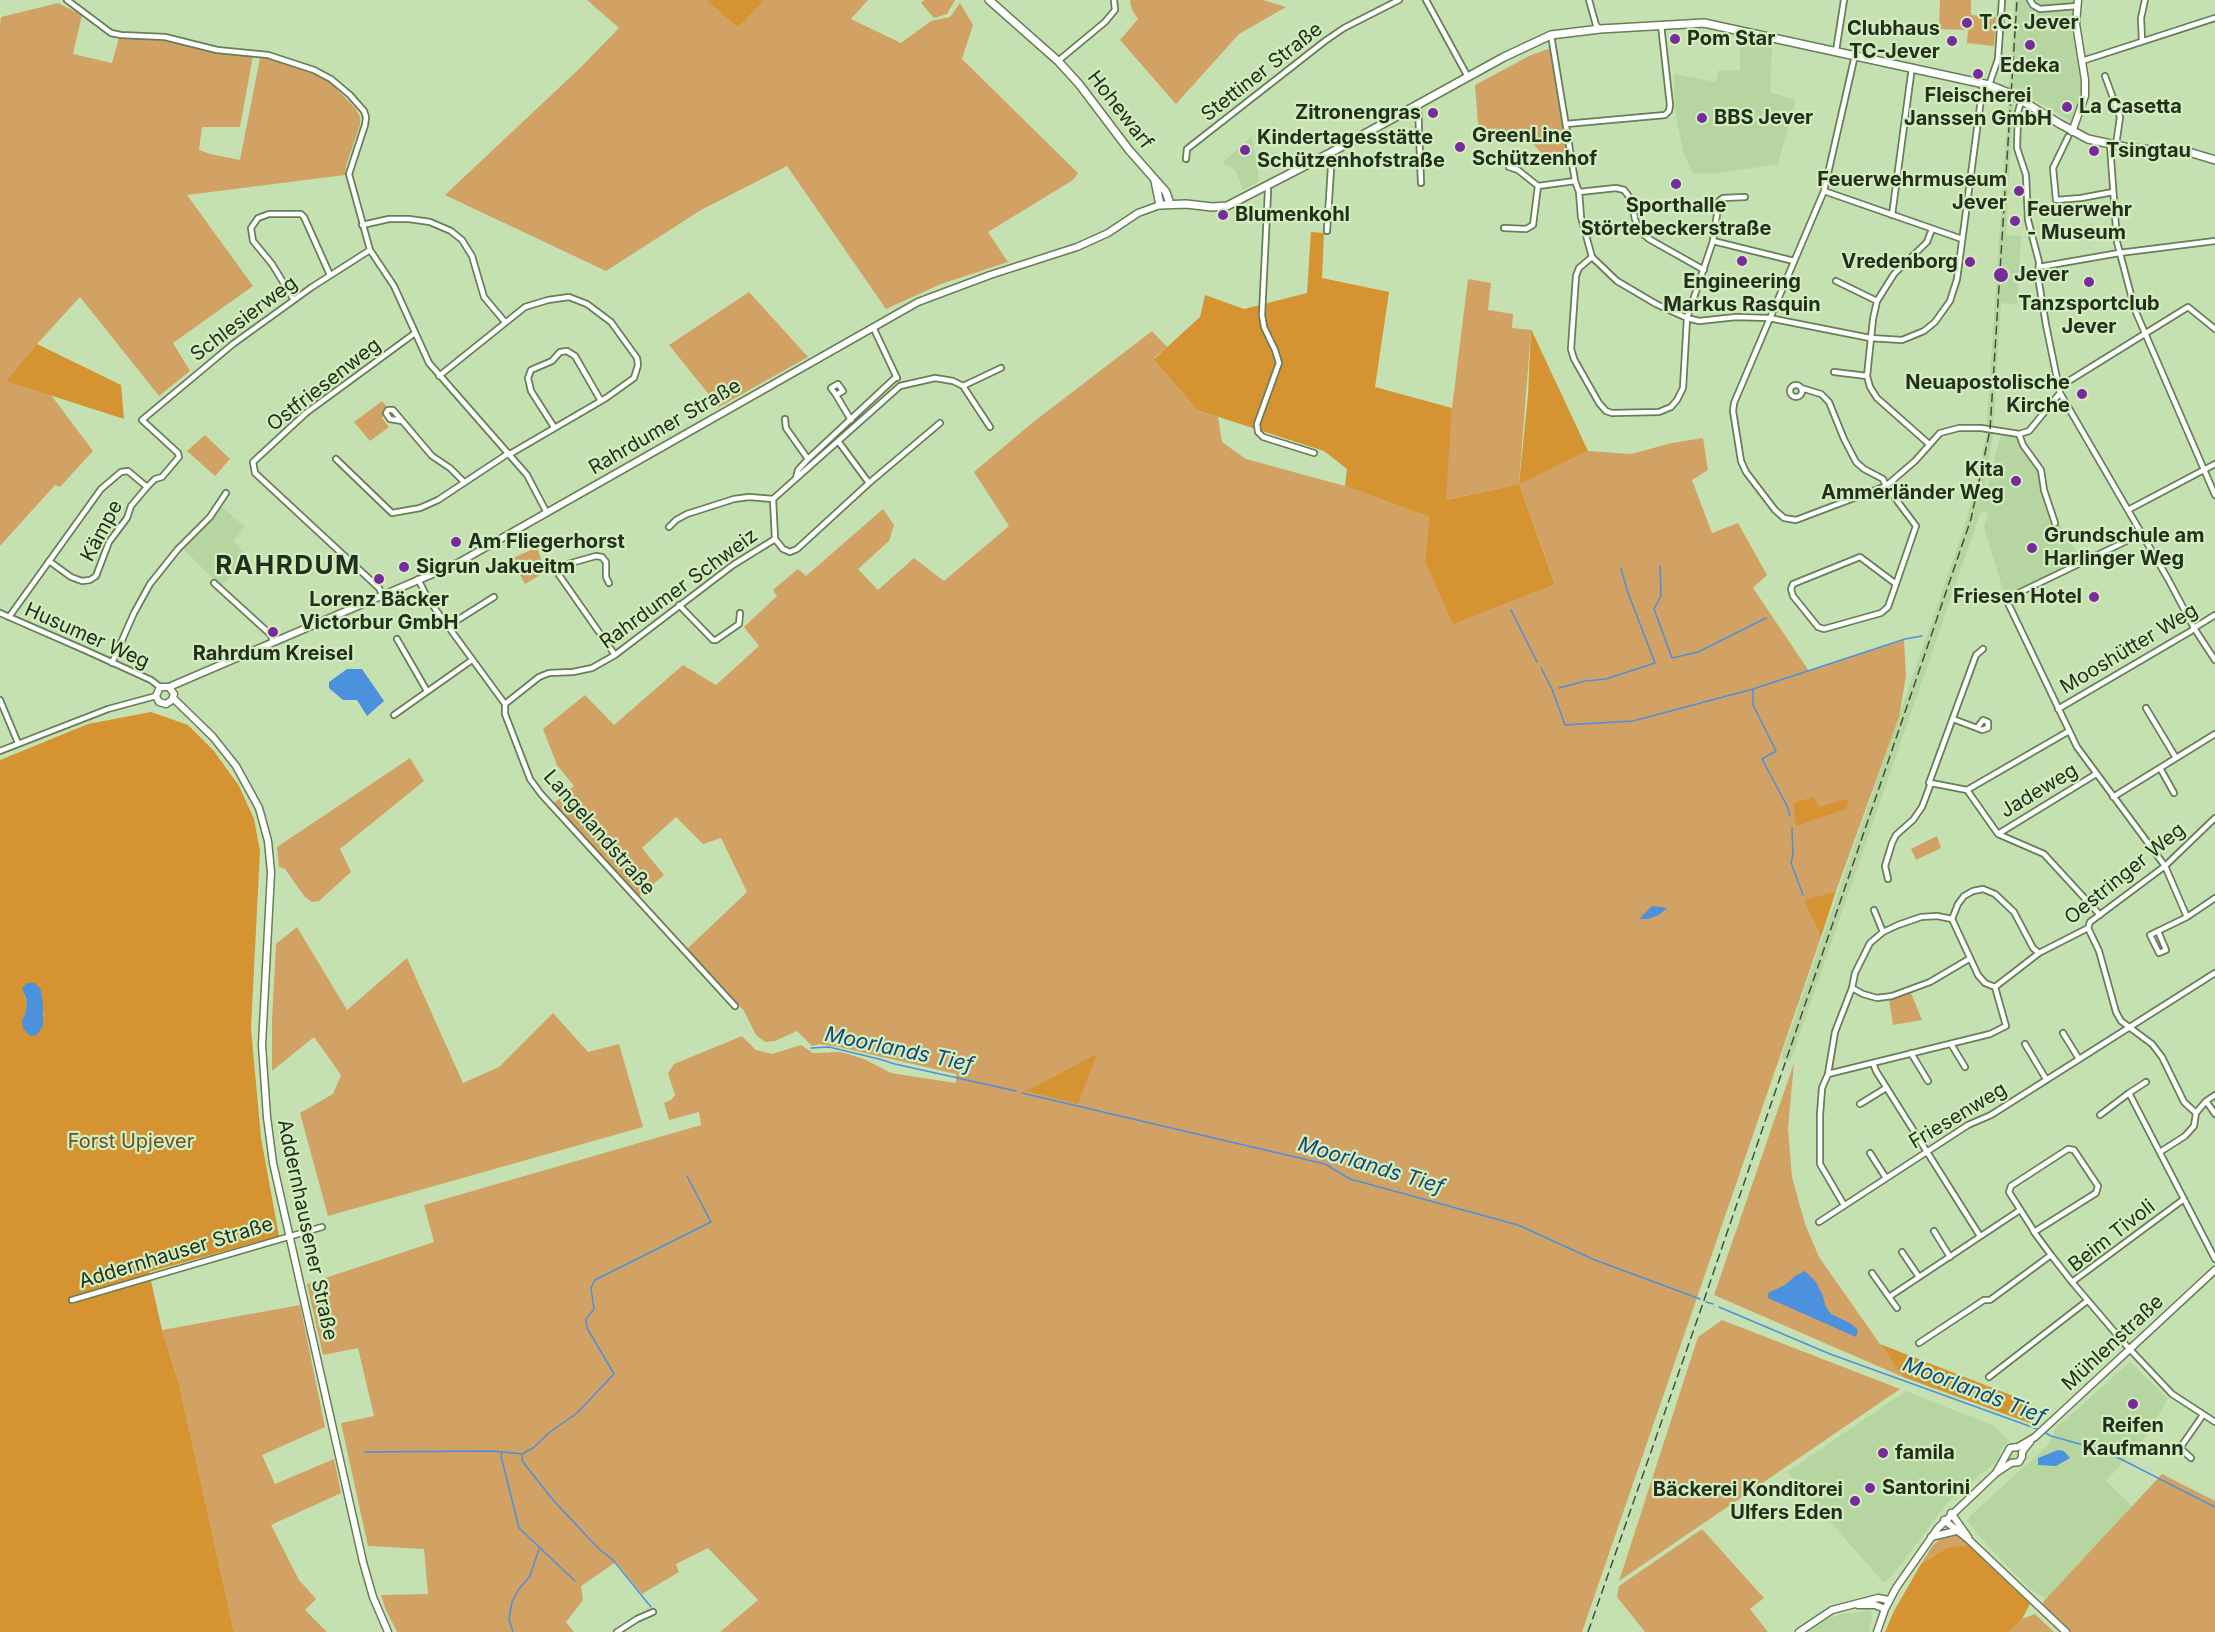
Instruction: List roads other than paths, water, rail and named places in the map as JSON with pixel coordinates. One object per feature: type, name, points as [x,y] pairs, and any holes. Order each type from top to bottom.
[{"type":"main road","name":"Hohewarf","points":[[989,0],[1058,61],[1166,192],[1170,204]]},
{"type":"main road","points":[[1160,205],[1222,207],[1239,201],[1526,46],[1551,36],[1599,29],[1704,23],[1986,84],[2011,94],[2070,134],[2113,146],[2192,153],[2215,160]]},
{"type":"main road","name":"Hohewarf","points":[[1155,181],[1160,205]]},
{"type":"street","points":[[67,0],[111,33],[165,37],[217,50],[268,56],[315,70],[331,79],[350,95],[364,111],[366,117],[349,174],[370,250],[394,286],[429,363],[527,475],[547,513]]},
{"type":"street","points":[[1058,61],[1105,22],[1115,10],[1114,0]]},
{"type":"street","name":"Stettiner Straße","points":[[1186,159],[1187,149],[1325,41],[1344,28],[1399,0]]},
{"type":"street","points":[[1426,0],[1468,77]]},
{"type":"street","points":[[1589,0],[1599,29]]},
{"type":"street","points":[[1836,51],[1844,0]]},
{"type":"street","points":[[1551,36],[1575,181],[1579,192],[1581,217],[1592,257],[1617,281],[1656,304],[1699,321],[1736,317],[1769,318],[1870,338],[1902,340],[1924,331],[1935,322],[1950,300],[1957,279],[1986,84],[1998,59],[2002,0]]},
{"type":"street","points":[[2030,0],[2040,9],[2077,3],[2076,24],[2085,80],[2085,96],[2053,168],[2055,200],[2113,192]]},
{"type":"street","points":[[2142,41],[2141,18],[2145,0]]},
{"type":"street","points":[[2082,61],[2215,18]]},
{"type":"street","points":[[1566,124],[1665,115],[1669,111],[1661,25]]},
{"type":"street","points":[[1855,55],[1824,191],[1734,403],[1732,411],[1736,435],[1746,472],[1774,510],[1784,518],[1796,520],[1886,486],[1916,461],[1940,433],[1959,428],[1981,428],[2019,434],[2029,431],[2060,393]]},
{"type":"street","points":[[1892,215],[1912,67]]},
{"type":"street","points":[[2105,76],[2120,117],[2113,146],[2113,192],[2119,253],[2144,334],[2215,495]]},
{"type":"street","points":[[2021,101],[2018,112],[2017,148],[2026,176],[2028,219],[2038,253],[2038,277],[2060,393],[2194,628],[2215,660]]},
{"type":"street","points":[[1418,104],[1421,183]]},
{"type":"street","points":[[1327,231],[1330,153]]},
{"type":"street","points":[[1509,167],[1518,170],[1538,186],[1575,181]]},
{"type":"street","points":[[1267,186],[1262,315],[1264,327],[1279,363],[1257,424],[1258,432],[1263,437],[1314,453]]},
{"type":"street","points":[[1504,228],[1526,230],[1533,225],[1538,186]]},
{"type":"street","points":[[1579,192],[1616,188],[1624,190],[1631,199],[1640,231],[1649,239],[1704,270]]},
{"type":"street","points":[[1824,191],[1962,239]]},
{"type":"street","points":[[1592,257],[1579,268],[1576,276],[1571,349],[1574,359],[1606,411],[1612,413],[1659,412],[1671,407],[1683,388],[1687,318],[1713,241],[1719,201],[1723,198],[1744,197]]},
{"type":"street","name":"Rahrdumer Straße","points":[[171,695],[186,680],[458,562],[935,294],[1077,247],[1108,232],[1138,213],[1160,205]]},
{"type":"street","points":[[294,300],[272,264],[253,241],[250,228],[258,218],[269,214],[301,214],[330,275]]},
{"type":"street","points":[[362,225],[389,219],[409,219],[430,222],[451,231],[462,240],[472,256],[484,297],[505,322]]},
{"type":"street","points":[[1929,444],[1877,398],[1870,387],[1867,376],[1870,338],[1877,301],[1894,274],[1927,242],[1932,228]]},
{"type":"street","points":[[1713,241],[1794,261]]},
{"type":"street","points":[[2039,267],[2119,253],[2215,241]]},
{"type":"street","name":"Schlesierweg","points":[[147,487],[155,479],[162,477],[179,455],[142,420],[232,344],[330,275],[370,250]]},
{"type":"street","points":[[1836,281],[1877,301]]},
{"type":"street","points":[[336,459],[392,513],[429,504],[554,427],[601,401],[634,378],[638,365],[634,351],[610,322],[587,304],[569,297],[525,307],[439,376]]},
{"type":"street","points":[[2059,387],[2188,307],[2215,329]]},
{"type":"street","points":[[873,327],[900,386]]},
{"type":"street","name":"Ostfriesenweg","points":[[382,594],[379,588],[255,473],[253,462],[306,413],[415,333]]},
{"type":"street","points":[[554,427],[531,391],[528,378],[531,370],[552,361],[560,352],[567,351],[575,356],[601,401]]},
{"type":"street","points":[[963,386],[1001,368]]},
{"type":"street","points":[[1834,372],[1867,376]]},
{"type":"street","points":[[796,478],[798,470],[808,459],[896,377]]},
{"type":"street","points":[[669,527],[675,519],[734,499],[749,497],[773,499],[900,386],[935,378],[953,381],[963,386],[990,427]]},
{"type":"street","points":[[1801,388],[1821,394],[1829,402],[1856,462],[1864,470],[1883,479],[1916,526],[1896,584],[1888,607],[1881,613],[1824,629],[1818,627],[1793,596],[1791,589],[1793,584],[1860,557],[1896,584]]},
{"type":"street","points":[[836,395],[851,420]]},
{"type":"street","points":[[785,419],[786,428],[808,459]]},
{"type":"street","points":[[402,421],[432,456],[450,468],[464,482]]},
{"type":"street","points":[[775,539],[783,549],[790,552],[797,549],[868,483],[940,423]]},
{"type":"street","points":[[2019,434],[2023,445],[2041,470],[2044,490],[2055,523]]},
{"type":"street","points":[[838,441],[868,483]]},
{"type":"street","points":[[2128,510],[2215,464]]},
{"type":"street","points":[[9,617],[101,489],[121,472],[128,471],[147,487]]},
{"type":"street","name":"Kämpe","points":[[49,561],[71,577],[82,581],[96,576],[109,542],[127,519],[131,506],[147,487]]},
{"type":"street","points":[[112,663],[134,613],[150,584],[178,549],[210,517],[226,493]]},
{"type":"street","name":"Rahrdumer Schweiz","points":[[505,704],[539,677],[549,673],[592,668],[615,655],[733,565],[775,539],[773,499]]},
{"type":"street","points":[[2141,534],[2006,599],[2069,731],[2096,774],[2165,866],[2187,917]]},
{"type":"street","points":[[609,583],[606,577],[606,562],[602,557],[596,556],[564,565],[559,569],[559,575],[615,655]]},
{"type":"street","name":"Langelandstraße","points":[[418,579],[428,599],[505,704],[505,714],[530,778],[541,794],[735,1006]]},
{"type":"street","points":[[214,583],[270,634],[273,641]]},
{"type":"street","points":[[448,626],[495,597]]},
{"type":"street","points":[[679,605],[713,640],[739,624],[740,613]]},
{"type":"street","name":"Husumer Weg","points":[[0,613],[151,680],[160,687]]},
{"type":"street","name":"Mooshütter Weg","points":[[2058,709],[2191,632],[2215,615]]},
{"type":"street","points":[[397,639],[427,691]]},
{"type":"street","points":[[1888,879],[1885,866],[1892,843],[1896,835],[1913,820],[1922,807],[1976,655],[1983,649]]},
{"type":"street","points":[[394,715],[472,660]]},
{"type":"street","points":[[0,751],[108,709],[157,698],[164,704],[171,695],[160,687],[157,698]]},
{"type":"street","name":"Addernhausener Straße","points":[[171,695],[213,737],[236,766],[259,808],[268,842],[271,872],[264,995],[264,1079],[273,1163],[363,1563],[373,1597],[388,1632]]},
{"type":"street","points":[[0,700],[18,743]]},
{"type":"street","points":[[2146,708],[2176,758]]},
{"type":"street","points":[[1953,719],[1977,728]]},
{"type":"street","points":[[1930,783],[1967,790],[2069,731]]},
{"type":"street","points":[[2113,797],[2215,734]]},
{"type":"street","points":[[2160,768],[2174,793]]},
{"type":"street","name":"Jadeweg","points":[[1998,834],[2096,774]]},
{"type":"street","points":[[1967,790],[1998,834],[2044,854],[2100,915]]},
{"type":"street","name":"Oestringer Weg","points":[[1995,987],[2039,953],[2088,928],[2090,922],[2165,866],[2215,818]]},
{"type":"street","points":[[1828,1074],[1990,1034],[2006,1026],[1995,987],[1985,983],[1969,959],[1952,919],[1958,904],[1972,891],[1983,889],[1995,894],[2014,912],[2033,948],[2039,953]]},
{"type":"street","points":[[2158,931],[2187,917],[2215,898]]},
{"type":"street","points":[[1874,910],[1883,932]]},
{"type":"street","points":[[1844,1205],[1820,1164],[1820,1115],[1822,1088],[1828,1074],[1835,1032],[1852,988],[1855,973],[1870,943],[1883,932],[1920,917],[1936,916],[1952,919]]},
{"type":"street","points":[[2088,928],[2099,951],[2116,1012],[2121,1021],[2152,1044],[2162,1057],[2184,1102],[2196,1113]]},
{"type":"street","points":[[1852,988],[1877,998],[1892,996],[1930,982],[1969,959]]},
{"type":"street","name":"Friesenweg","points":[[1819,1222],[1968,1125],[1991,1115],[2129,1026],[2215,974]]},
{"type":"street","points":[[2063,1033],[2079,1059]]},
{"type":"street","points":[[1951,1044],[1965,1067]]},
{"type":"street","points":[[2025,1044],[2046,1079]]},
{"type":"street","points":[[1911,1053],[1928,1081]]},
{"type":"street","points":[[1873,1063],[1886,1088],[1980,1236]]},
{"type":"street","points":[[2100,1115],[2146,1082]]},
{"type":"street","points":[[1860,1104],[1886,1088]]},
{"type":"street","points":[[2129,1093],[2184,1199]]},
{"type":"street","points":[[2160,1152],[2185,1137],[2194,1126],[2196,1113],[2206,1101],[2215,1095]]},
{"type":"street","points":[[2206,1101],[2215,1114]]},
{"type":"street","points":[[2034,1232],[2096,1193],[2098,1186],[2074,1150],[2068,1149],[2011,1186],[2009,1192],[2034,1232],[2072,1282]]},
{"type":"street","points":[[1870,1153],[1886,1178]]},
{"type":"street","name":"Beim Tivoli","points":[[2215,1259],[2184,1199],[2072,1282],[2172,1394],[2215,1422]]},
{"type":"street","points":[[1889,1297],[2020,1209]]},
{"type":"street","name":"Addernhauser Straße","points":[[72,1300],[288,1235],[322,1227]]},
{"type":"street","points":[[1934,1231],[1950,1257]]},
{"type":"street","points":[[1902,1252],[1919,1277]]},
{"type":"street","points":[[1919,1343],[1984,1300],[1990,1300],[2051,1255]]},
{"type":"street","name":"Mühlenstraße","points":[[2020,1450],[2215,1270]]},
{"type":"street","points":[[1872,1273],[1897,1308]]},
{"type":"street","points":[[1989,1377],[2087,1300]]},
{"type":"street","points":[[2191,1458],[2180,1448],[2203,1415]]},
{"type":"street","points":[[1877,1632],[1889,1600],[1944,1520],[2009,1460],[2010,1448],[2020,1450],[2021,1460],[2017,1463],[2009,1460]]},
{"type":"street","points":[[1951,1513],[1969,1540]]},
{"type":"street","points":[[1944,1520],[1969,1540],[2066,1632]]},
{"type":"street","points":[[1931,1537],[1956,1531]]},
{"type":"street","points":[[1799,1632],[1825,1613],[1878,1598],[1889,1600]]},
{"type":"street","points":[[1848,1605],[1875,1605],[1885,1609]]},
{"type":"street","points":[[617,1632],[637,1618],[653,1612]]},
{"type":"water","points":[[347,669],[362,669],[384,701],[367,716],[357,700],[343,700],[329,688],[329,682]]},
{"type":"water","points":[[1652,906],[1667,908],[1659,915],[1639,919]]},
{"type":"water","points":[[27,983],[35,983],[41,990],[43,1005],[43,1026],[37,1035],[30,1036],[23,1028],[22,1020],[27,1001],[22,988]]},
{"type":"water","points":[[1805,1271],[1816,1282],[1831,1314],[1850,1323],[1858,1330],[1856,1337],[1768,1298],[1768,1293],[1785,1285]]},
{"type":"water","points":[[2058,1450],[2064,1451],[2070,1458],[2056,1466],[2038,1465],[2038,1458]]},
{"type":"waterway","points":[[1660,566],[1661,596],[1654,609],[1672,658],[1698,652],[1766,618]]},
{"type":"waterway","points":[[1559,688],[1585,681],[1606,679],[1655,663],[1621,568]]},
{"type":"waterway","points":[[1511,610],[1537,662]]},
{"type":"waterway","points":[[1541,668],[1552,689],[1565,725],[1633,721],[1753,689],[1905,639],[1922,636]]},
{"type":"waterway","points":[[1753,689],[1753,705],[1776,751],[1762,759],[1790,816]]},
{"type":"waterway","points":[[1792,828],[1791,863],[1803,895]]},
{"type":"waterway","name":"Moorlands Tief","points":[[811,1048],[829,1047],[1016,1091]]},
{"type":"waterway","name":"Moorlands Tief","points":[[1022,1093],[1325,1164],[1350,1179],[1518,1225],[1595,1260],[1700,1299]]},
{"type":"waterway","points":[[364,1452],[492,1451],[522,1454],[577,1413],[614,1374],[587,1328],[586,1319],[594,1309],[591,1288],[595,1280],[711,1222],[687,1176]]},
{"type":"waterway","name":"Moorlands Tief","points":[[1706,1302],[1713,1304]]},
{"type":"waterway","name":"Moorlands Tief","points":[[1719,1307],[1830,1354],[2040,1430]]},
{"type":"waterway","name":"Moorlands Tief","points":[[2044,1432],[2105,1451],[2215,1507]]},
{"type":"waterway","points":[[502,1453],[519,1528],[575,1581]]},
{"type":"waterway","points":[[522,1454],[522,1460],[526,1466],[553,1500],[599,1549],[613,1560],[651,1607]]},
{"type":"waterway","points":[[513,1632],[509,1619],[512,1602],[530,1576],[539,1549]]},
{"type":"railway","points":[[1588,1632],[1971,519],[1990,430],[2017,0]]},
{"type":"place","name":"T.C. Jever","points":[[1967,23]]},
{"type":"place","name":"Pom Star","points":[[1675,39]]},
{"type":"place","name":"Clubhaus TC-Jever","points":[[1952,41]]},
{"type":"place","name":"Edeka","points":[[2030,45]]},
{"type":"place","name":"Fleischerei Janssen GmbH","points":[[1978,74]]},
{"type":"place","name":"La Casetta","points":[[2067,107]]},
{"type":"place","name":"Zitronengras","points":[[1433,113]]},
{"type":"place","name":"BBS Jever","points":[[1702,118]]},
{"type":"place","name":"GreenLine Schützenhof","points":[[1460,147]]},
{"type":"place","name":"Kindertagesstätte Schützenhofstraße","points":[[1245,150]]},
{"type":"place","name":"Tsingtau","points":[[2094,151]]},
{"type":"place","name":"Sporthalle Störtebeckerstraße","points":[[1676,184]]},
{"type":"place","name":"Feuerwehrmuseum Jever","points":[[2019,191]]},
{"type":"place","name":"Blumenkohl","points":[[1223,215]]},
{"type":"place","name":"Feuerwehr - Museum","points":[[2015,221]]},
{"type":"place","name":"Engineering Markus Rasquin","points":[[1742,261]]},
{"type":"place","name":"Vredenborg","points":[[1970,262]]},
{"type":"place","name":"Jever","points":[[2001,275]]},
{"type":"place","name":"Tanzsportclub Jever","points":[[2089,282]]},
{"type":"place","name":"Neuapostolische Kirche","points":[[2082,394]]},
{"type":"place","name":"Kita Ammerländer Weg","points":[[2016,481]]},
{"type":"place","name":"Am Fliegerhorst","points":[[456,542]]},
{"type":"place","name":"Grundschule am Harlinger Weg","points":[[2032,548]]},
{"type":"place","name":"Sigrun Jakueitm","points":[[404,567]]},
{"type":"place","name":"Lorenz Bäcker Victorbur GmbH","points":[[379,579]]},
{"type":"place","name":"Friesen Hotel","points":[[2094,597]]},
{"type":"place","name":"Rahrdum Kreisel","points":[[273,632]]},
{"type":"place","name":"Reifen Kaufmann","points":[[2133,1404]]},
{"type":"place","name":"famila","points":[[1883,1453]]},
{"type":"place","name":"Santorini","points":[[1870,1488]]},
{"type":"place","name":"Bäckerei Konditorei Ulfers Eden","points":[[1855,1501]]},
{"type":"district","name":"RAHRDUM","points":[[288,566]]},
{"type":"park label","name":"Forst Upjever","points":[[131,1142]]}]
